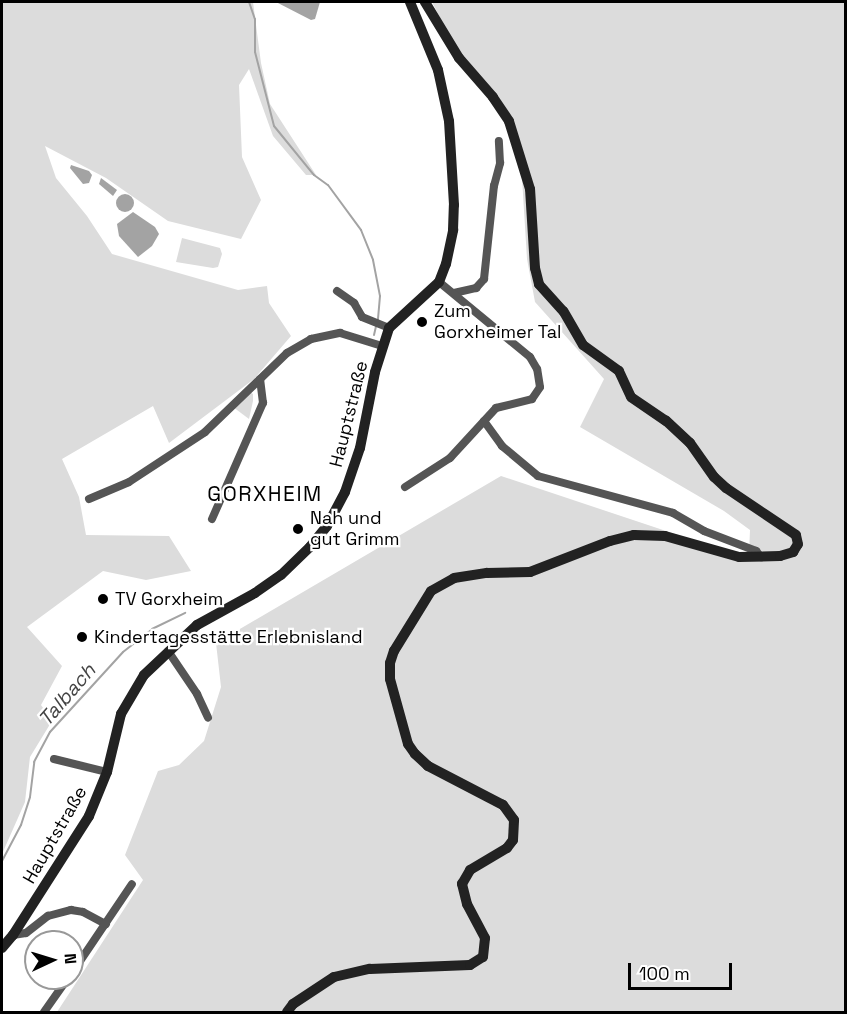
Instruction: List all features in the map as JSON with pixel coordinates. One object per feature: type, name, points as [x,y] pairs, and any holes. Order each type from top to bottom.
[{"type":"street","points":[[405,487],[450,458],[499,406],[532,399],[539,391],[539,377],[530,357],[439,282],[446,264],[453,230],[454,205],[449,121],[438,70],[410,2]]},
{"type":"street","points":[[287,1012],[292,1004],[312,990],[334,978],[351,973],[384,968],[470,965],[483,957],[485,938],[467,904],[462,884],[470,870],[507,848],[513,840],[514,820],[503,805],[428,766],[415,754],[408,744],[390,679],[394,651],[430,591],[454,578],[487,573],[530,572],[610,541],[634,535],[665,536],[725,555],[761,557],[780,556],[793,552],[798,544],[796,535],[726,488],[678,432],[631,398],[619,371],[583,345],[563,311],[539,284],[535,268],[530,189],[509,121],[494,97],[459,58],[425,2]]},
{"type":"street","points":[[454,293],[476,288],[484,279],[494,186],[500,163],[499,141]]},
{"type":"street","name":"Hauptstraße","points":[[2,948],[13,935],[89,816],[106,772],[121,714],[144,675],[197,625],[255,593],[281,575],[310,547],[327,526],[345,492],[360,448],[382,346],[381,325],[439,282]]},
{"type":"street","points":[[337,291],[354,303],[362,317],[381,325]]},
{"type":"street","points":[[89,499],[129,482],[205,432],[287,353],[325,334],[351,334],[382,346]]},
{"type":"street","points":[[212,519],[263,403],[260,379]]},
{"type":"street","points":[[484,421],[502,446],[538,476],[673,513],[704,531],[748,547],[761,557]]},
{"type":"street","points":[[168,651],[197,694],[208,718]]},
{"type":"street","points":[[54,759],[106,772]]},
{"type":"street","points":[[84,956],[132,884]]},
{"type":"street","points":[[13,935],[26,933],[48,916],[71,910],[83,912],[106,924]]},
{"type":"street","points":[[44,1012],[60,990]]},
{"type":"shaded area","points":[[2,2],[253,2],[261,63],[270,104],[316,175],[306,175],[273,136],[249,69],[239,85],[242,157],[261,200],[241,239],[168,221],[106,178],[45,146],[56,178],[87,216],[112,254],[238,290],[267,286],[269,303],[291,336],[254,379],[169,443],[153,406],[62,459],[79,497],[86,535],[169,536],[191,571],[146,580],[103,571],[27,627],[62,666],[41,705],[52,721],[30,757],[25,802],[2,854]]},
{"type":"shaded area","points":[[276,2],[320,2],[315,19],[311,20]]},
{"type":"shaded area","points":[[432,2],[845,2],[845,1012],[57,1012],[71,990],[84,990],[84,971],[143,880],[125,855],[158,771],[179,765],[204,741],[221,687],[216,643],[501,476],[708,545],[749,554],[750,530],[724,511],[580,427],[604,379],[535,302],[527,259],[522,178],[504,120],[458,53]]},
{"type":"shaded area","points":[[71,165],[89,171],[92,175],[89,183],[83,184],[70,168]]},
{"type":"shaded area","points":[[101,178],[117,190],[113,196],[99,184]]},
{"type":"shaded area","points":[[125,194],[131,197],[134,203],[131,209],[125,212],[119,209],[116,203],[119,197]]},
{"type":"shaded area","points":[[133,212],[155,227],[159,234],[152,246],[138,257],[119,236],[117,224]]},
{"type":"shaded area","points":[[182,238],[220,248],[222,254],[218,267],[176,262]]},
{"type":"shaded area","points":[[250,392],[253,394],[253,401],[249,419],[233,407]]},
{"type":"waterway","points":[[249,2],[255,19],[255,52],[274,126],[314,175],[328,185],[361,230],[373,260],[380,296],[378,320]]},
{"type":"waterway","points":[[374,335],[376,326]]},
{"type":"waterway","name":"Talbach","points":[[2,861],[21,825],[30,797],[34,762],[50,732],[123,652],[152,629],[185,613]]},
{"type":"place","name":"Zum Gorxheimer Tal","points":[[422,322]]},
{"type":"place","name":"Nah und gut Grimm","points":[[298,529]]},
{"type":"place","name":"TV Gorxheim","points":[[103,599]]},
{"type":"place","name":"Kindertagesstätte Erlebnisland","points":[[82,637]]},
{"type":"district","name":"GORXHEIM","points":[[265,494]]}]
